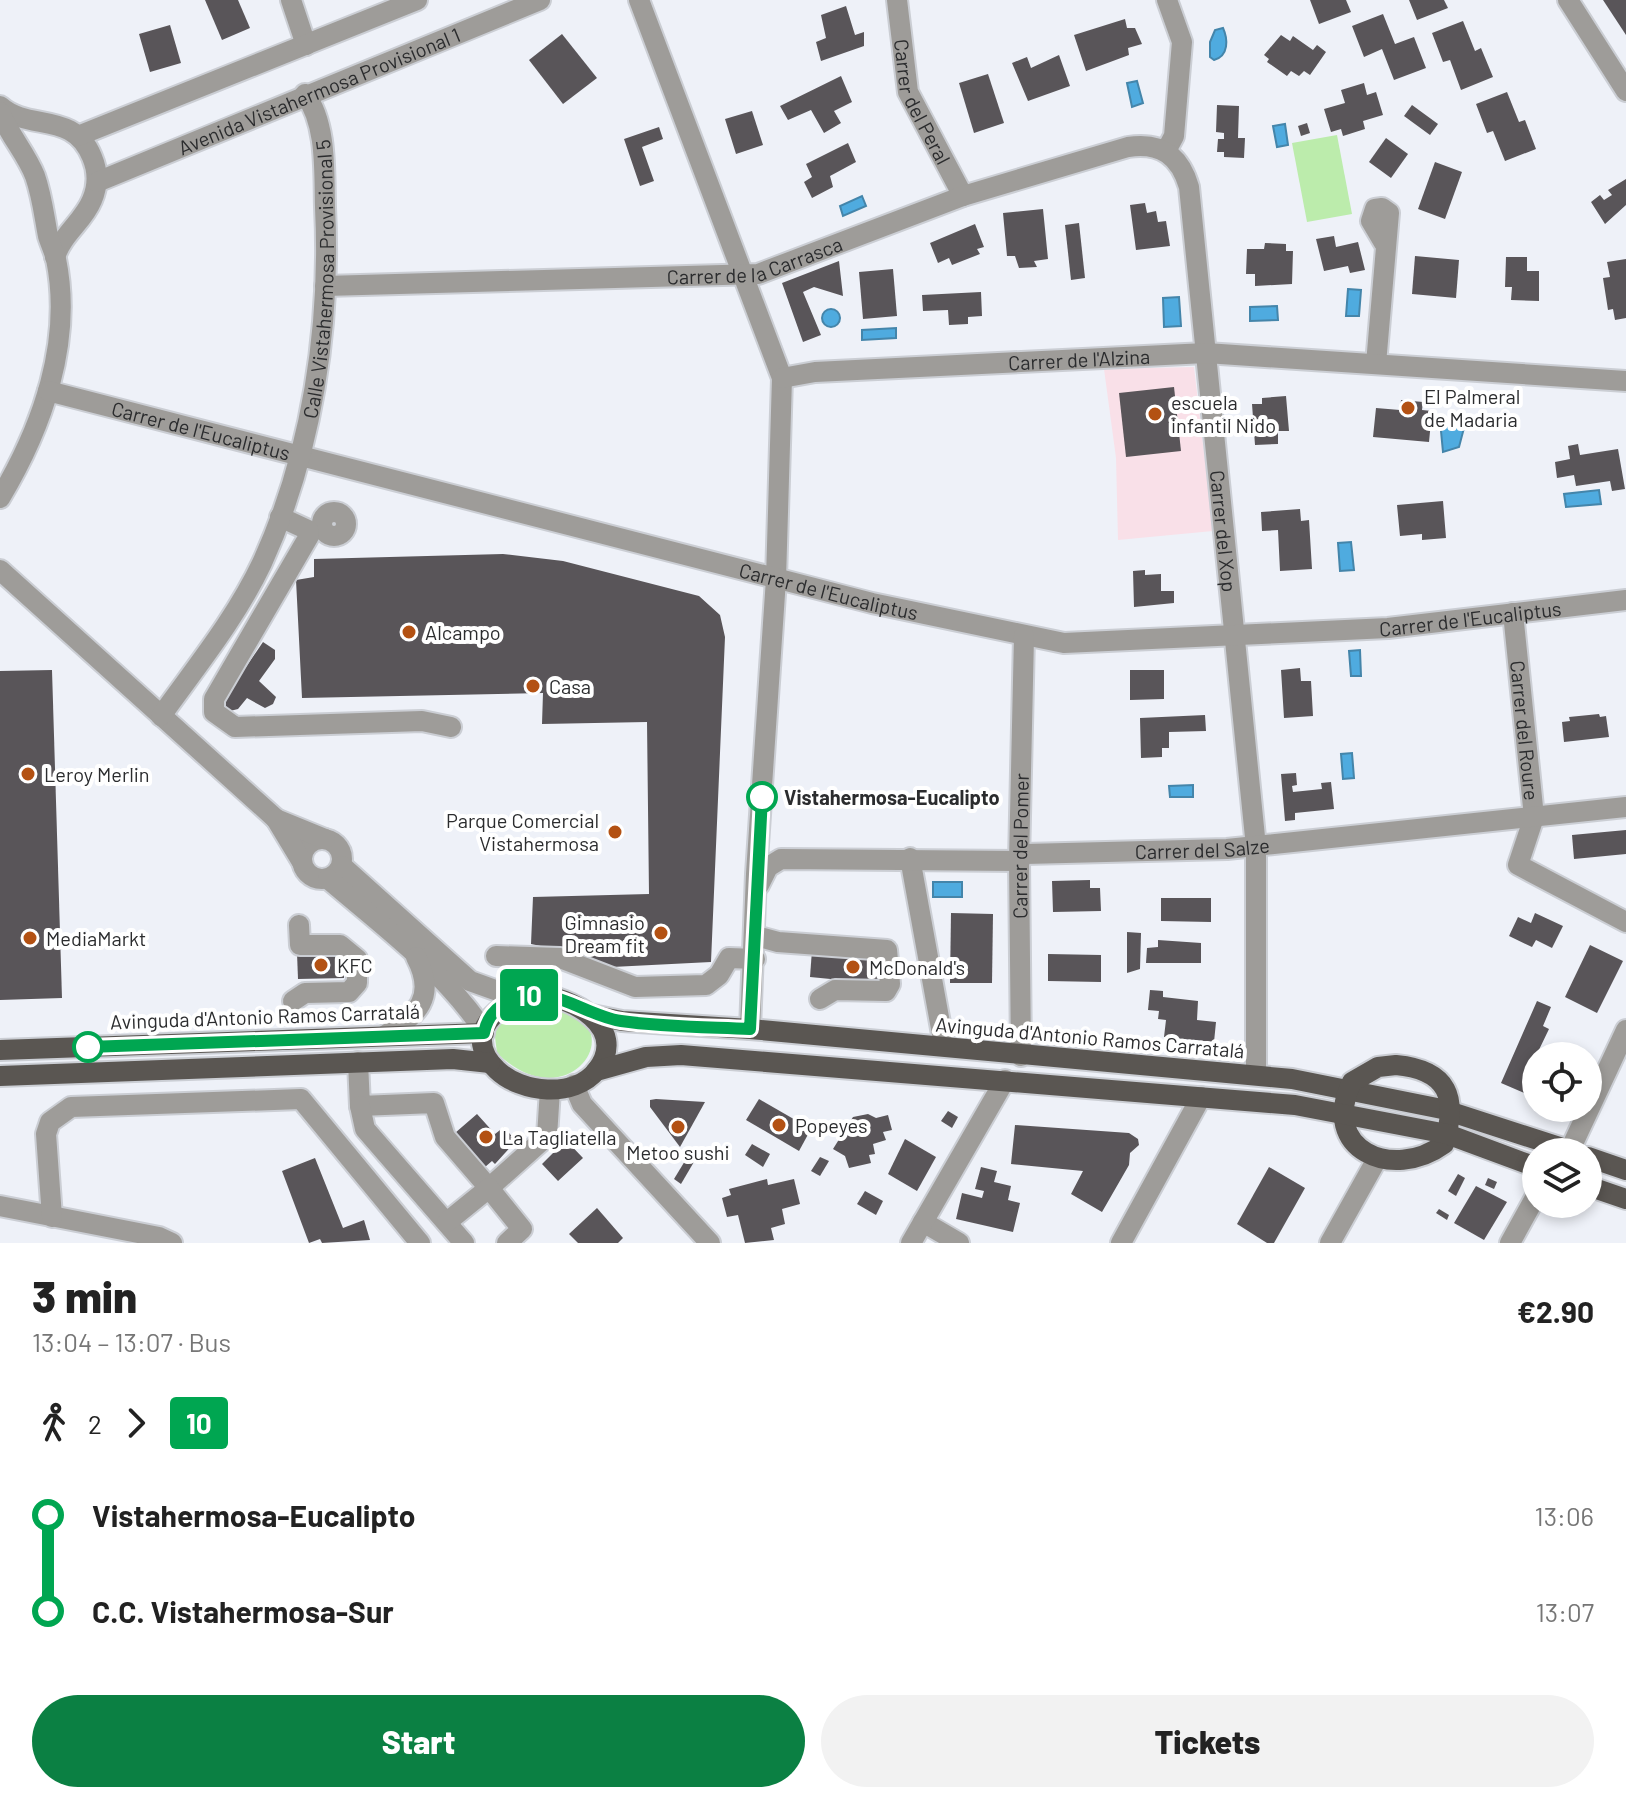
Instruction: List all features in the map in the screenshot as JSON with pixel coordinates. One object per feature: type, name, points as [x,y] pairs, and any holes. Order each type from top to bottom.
[{"type":"main road","points":[[596,1071],[604,1052],[604,1041],[592,1015],[551,995],[517,998],[498,1008],[484,1032],[485,1053],[490,1063],[512,1081],[550,1090],[574,1085],[596,1071],[663,1054],[1005,1080],[1341,1112],[1447,1134],[1522,1162]]},
{"type":"main road","name":"Avinguda d'Antonio Ramos Carratalá","points":[[592,1015],[622,1021],[750,1029],[1256,1075],[1347,1090],[1453,1113],[1531,1138]]},
{"type":"main road","name":"Avinguda d'Antonio Ramos Carratalá","points":[[0,1050],[484,1032]]},
{"type":"main road","points":[[0,1076],[453,1059],[490,1063]]},
{"type":"main road","points":[[1378,1067],[1411,1067],[1442,1085],[1453,1113],[1444,1144],[1413,1161],[1377,1159],[1358,1146],[1349,1133],[1341,1112],[1347,1090],[1360,1075],[1378,1067]]},
{"type":"main road","name":"Avinguda d'Antonio Ramos Carratalá","points":[[1602,1162],[1626,1170]]},
{"type":"main road","points":[[1602,1191],[1626,1199]]},
{"type":"street","points":[[291,0],[306,45]]},
{"type":"street","points":[[78,136],[417,0]]},
{"type":"street","name":"Avenida Vistahermosa Provisional 1","points":[[97,182],[540,0]]},
{"type":"street","points":[[639,0],[782,378],[776,579],[750,1029]]},
{"type":"street","name":"Carrer del Peral","points":[[897,0],[908,92],[963,196]]},
{"type":"street","points":[[1166,151],[1175,128],[1182,42],[1167,0]]},
{"type":"street","points":[[1568,0],[1626,91]]},
{"type":"street","name":"Calle Vistahermosa Provisional 5","points":[[161,716],[236,609],[261,564],[299,456],[318,369],[326,232],[318,121],[305,94]]},
{"type":"street","points":[[0,109],[18,119],[50,122],[78,136],[92,157],[97,182],[93,197],[61,239],[55,257]]},
{"type":"street","points":[[0,109],[24,151],[45,207],[55,257],[59,315],[48,391],[21,463],[0,498]]},
{"type":"street","points":[[24,151],[25,132],[50,122]]},
{"type":"street","name":"Carrer de la Carrasca","points":[[325,286],[758,274],[963,196],[1128,147],[1145,144],[1166,151]]},
{"type":"street","name":"Carrer del Xop","points":[[1166,151],[1184,171],[1189,187],[1256,847],[1256,1075]]},
{"type":"street","points":[[45,207],[59,223],[80,218]]},
{"type":"street","points":[[1376,364],[1384,243]]},
{"type":"street","name":"Carrer de l'Alzina","points":[[782,378],[815,372],[1206,353],[1626,381]]},
{"type":"street","name":"Carrer de l'Eucaliptus","points":[[48,391],[776,579],[1024,636],[1092,644],[1388,628],[1626,600]]},
{"type":"street","points":[[281,512],[315,517],[325,515]]},
{"type":"street","points":[[281,512],[308,530],[309,536],[214,699],[214,712],[235,727],[278,719],[422,721],[451,727]]},
{"type":"street","points":[[0,570],[276,819],[315,878],[335,872]]},
{"type":"street","name":"Carrer del Roure","points":[[1513,613],[1534,817],[1518,865],[1626,922]]},
{"type":"street","name":"Carrer del Pomer","points":[[1021,1056],[1019,861],[1024,636]]},
{"type":"street","name":"Carrer del Salze","points":[[781,859],[1019,861],[1025,854],[1142,854],[1256,847],[1626,807]]},
{"type":"street","points":[[276,819],[325,839],[341,851],[335,872]]},
{"type":"street","points":[[758,889],[768,867],[781,859],[768,850],[760,828]]},
{"type":"street","points":[[302,862],[306,848],[318,839],[325,839]]},
{"type":"street","points":[[910,858],[942,1034]]},
{"type":"street","points":[[335,872],[464,1001],[484,1032]]},
{"type":"street","points":[[335,872],[470,981],[517,998]]},
{"type":"street","points":[[293,1001],[305,993],[349,992],[357,983],[357,959],[340,945],[300,945],[299,925]]},
{"type":"street","points":[[756,936],[778,942],[887,950],[890,984],[886,991],[835,990],[820,999]]},
{"type":"street","points":[[384,1036],[406,1023],[420,1007],[426,978],[415,953]]},
{"type":"street","points":[[496,956],[560,958],[635,987],[706,985],[719,975],[729,958],[755,959]]},
{"type":"street","points":[[1584,1138],[1626,1030]]},
{"type":"street","points":[[358,1062],[360,1106],[365,1129],[464,1243]]},
{"type":"street","points":[[911,1243],[1005,1080]]},
{"type":"street","points":[[574,1085],[582,1104],[710,1243]]},
{"type":"street","points":[[447,1222],[547,1136],[550,1090]]},
{"type":"street","points":[[1121,1243],[1201,1097]]},
{"type":"street","points":[[52,1217],[46,1134],[50,1122],[71,1107],[301,1099],[420,1243]]},
{"type":"street","points":[[360,1106],[434,1103],[445,1137],[522,1229],[507,1243]]},
{"type":"street","points":[[1330,1243],[1377,1159]]},
{"type":"street","points":[[0,1206],[159,1237],[172,1243]]},
{"type":"street","points":[[1510,1243],[1524,1218]]},
{"type":"street","points":[[923,1222],[959,1243]]},
{"type":"shaded area","name":"escuela infantil Nido","points":[[1194,367],[1213,531],[1118,540],[1116,458],[1104,369]]},
{"type":"green space","points":[[1337,135],[1352,214],[1307,222],[1292,143]]},
{"type":"green space","points":[[533,1005],[567,1011],[586,1024],[592,1041],[587,1058],[572,1072],[551,1078],[526,1073],[497,1053],[494,1029],[511,1013]]},
{"type":"water","points":[[1223,28],[1225,51],[1214,60],[1210,57],[1210,42],[1215,30]]},
{"type":"water","points":[[1137,81],[1143,103],[1132,107],[1127,83]]},
{"type":"water","points":[[1285,124],[1288,145],[1277,147],[1273,126]]},
{"type":"water","points":[[862,196],[866,206],[843,216],[840,206]]},
{"type":"water","points":[[1348,289],[1361,290],[1359,316],[1346,316]]},
{"type":"water","points":[[1179,297],[1181,326],[1164,327],[1163,298]]},
{"type":"water","points":[[1277,306],[1278,320],[1250,321],[1250,307]]},
{"type":"water","points":[[827,309],[835,309],[840,318],[838,325],[827,327],[822,322],[822,314]]},
{"type":"water","points":[[896,328],[896,338],[862,340],[862,330]]},
{"type":"water","points":[[1444,426],[1464,428],[1459,447],[1443,452],[1441,431]]},
{"type":"water","points":[[1599,490],[1601,504],[1566,507],[1564,494]]},
{"type":"water","points":[[1351,542],[1354,570],[1340,571],[1338,543]]},
{"type":"water","points":[[1360,650],[1361,676],[1351,676],[1349,651]]},
{"type":"water","points":[[1352,753],[1354,778],[1343,779],[1341,754]]},
{"type":"water","points":[[1193,785],[1193,797],[1170,797],[1169,786]]},
{"type":"water","points":[[933,882],[962,882],[962,897],[933,897]]},
{"type":"building","points":[[205,0],[238,0],[250,28],[222,40]]},
{"type":"building","points":[[1310,0],[1346,0],[1351,12],[1319,24]]},
{"type":"building","points":[[1409,0],[1444,0],[1448,8],[1417,20]]},
{"type":"building","points":[[1603,0],[1626,0],[1626,35]]},
{"type":"building","points":[[846,6],[855,35],[864,32],[864,46],[821,61],[816,42],[826,38],[821,15]]},
{"type":"building","points":[[1383,14],[1395,44],[1414,37],[1426,68],[1394,80],[1382,49],[1364,57],[1352,26]]},
{"type":"building","points":[[1125,19],[1127,28],[1135,28],[1142,44],[1128,48],[1129,55],[1086,71],[1074,35]]},
{"type":"building","points":[[1463,21],[1475,51],[1481,48],[1493,77],[1461,90],[1450,60],[1443,62],[1432,33]]},
{"type":"building","points":[[170,25],[181,63],[150,72],[139,34]]},
{"type":"building","points":[[562,34],[597,78],[563,104],[529,60]]},
{"type":"building","points":[[1281,35],[1290,41],[1293,36],[1313,50],[1317,45],[1326,52],[1310,75],[1304,71],[1299,76],[1291,71],[1287,76],[1267,62],[1269,59],[1264,55]]},
{"type":"building","points":[[1059,55],[1070,86],[1028,101],[1012,63],[1027,57],[1031,68]]},
{"type":"building","points":[[988,74],[1004,123],[974,133],[959,83]]},
{"type":"building","points":[[841,76],[852,102],[834,111],[841,123],[824,133],[811,110],[788,120],[780,106]]},
{"type":"building","points":[[1364,83],[1367,95],[1376,92],[1383,115],[1363,121],[1365,129],[1343,136],[1341,129],[1331,132],[1324,109],[1345,103],[1341,90]]},
{"type":"building","points":[[1507,92],[1519,122],[1525,120],[1536,149],[1505,161],[1493,131],[1487,133],[1476,104]]},
{"type":"building","points":[[1217,105],[1239,106],[1238,138],[1245,138],[1244,158],[1224,157],[1224,152],[1217,152],[1218,139],[1224,139],[1224,133],[1216,132]]},
{"type":"building","points":[[1412,105],[1438,124],[1430,135],[1404,116]]},
{"type":"building","points":[[752,111],[763,145],[736,154],[725,119]]},
{"type":"building","points":[[1307,123],[1310,133],[1301,136],[1298,126]]},
{"type":"building","points":[[659,127],[663,139],[642,147],[654,181],[640,186],[624,139]]},
{"type":"building","points":[[1386,138],[1408,154],[1391,178],[1369,162]]},
{"type":"building","points":[[848,143],[856,162],[830,176],[833,187],[812,198],[804,182],[812,177],[806,164]]},
{"type":"building","points":[[1435,162],[1462,172],[1445,219],[1418,209]]},
{"type":"building","points":[[1626,179],[1626,205],[1605,224],[1591,202],[1600,195],[1604,200],[1612,195],[1608,190]]},
{"type":"building","points":[[1145,203],[1147,213],[1156,211],[1158,222],[1166,221],[1170,246],[1136,250],[1130,205]]},
{"type":"building","points":[[1043,209],[1048,259],[1034,261],[1037,267],[1019,268],[1015,256],[1007,256],[1003,213]]},
{"type":"building","points":[[1079,223],[1085,278],[1071,280],[1065,225]]},
{"type":"building","points":[[975,224],[984,247],[977,249],[980,254],[952,265],[949,258],[938,263],[930,243]]},
{"type":"building","points":[[1334,236],[1336,247],[1358,242],[1365,270],[1350,273],[1348,266],[1324,271],[1316,239]]},
{"type":"building","points":[[1265,243],[1286,244],[1286,251],[1293,251],[1292,284],[1255,286],[1255,274],[1246,274],[1247,249],[1264,249]]},
{"type":"building","points":[[1415,256],[1459,260],[1456,298],[1412,294]]},
{"type":"building","points":[[1506,257],[1527,257],[1527,271],[1539,271],[1539,301],[1511,300],[1512,287],[1505,287]]},
{"type":"building","points":[[1626,259],[1626,318],[1615,320],[1613,309],[1608,310],[1603,278],[1610,277],[1607,262]]},
{"type":"building","points":[[839,261],[843,296],[814,287],[803,292],[821,335],[803,342],[782,283]]},
{"type":"building","points":[[893,269],[897,316],[863,319],[859,272]]},
{"type":"building","points":[[981,292],[982,316],[968,317],[968,324],[949,325],[948,310],[923,311],[922,295]]},
{"type":"building","points":[[1174,387],[1181,451],[1126,457],[1119,393]]},
{"type":"building","points":[[1286,396],[1289,431],[1278,431],[1278,444],[1255,445],[1252,404],[1262,404],[1262,398]]},
{"type":"building","points":[[1401,400],[1423,402],[1422,410],[1432,411],[1429,442],[1373,437],[1376,408],[1400,410]]},
{"type":"building","points":[[1578,444],[1580,455],[1618,449],[1625,489],[1612,491],[1610,481],[1576,486],[1574,475],[1557,478],[1555,462],[1570,459],[1568,446]]},
{"type":"building","points":[[1443,501],[1446,538],[1422,540],[1422,534],[1400,536],[1397,505]]},
{"type":"building","points":[[1300,509],[1301,521],[1309,520],[1312,569],[1280,571],[1278,530],[1262,531],[1261,512]]},
{"type":"building","points":[[503,554],[563,561],[699,596],[720,615],[725,637],[711,962],[612,967],[580,954],[531,944],[533,897],[649,894],[647,722],[542,724],[543,693],[302,698],[296,580],[314,577],[314,559]]},
{"type":"building","points":[[1145,570],[1145,575],[1161,574],[1161,591],[1174,591],[1174,603],[1134,607],[1133,571]]},
{"type":"building","points":[[263,642],[275,650],[275,659],[259,681],[276,697],[273,704],[265,708],[247,698],[238,709],[230,711],[220,705]]},
{"type":"building","points":[[1300,668],[1301,681],[1311,681],[1313,716],[1284,718],[1281,670]]},
{"type":"building","name":"Leroy Merlin","points":[[52,670],[62,998],[0,1000],[0,671]]},
{"type":"building","points":[[1130,670],[1164,670],[1164,699],[1130,700]]},
{"type":"building","points":[[1599,714],[1600,717],[1606,716],[1609,737],[1564,742],[1562,722],[1570,721],[1569,717]]},
{"type":"building","points":[[1205,715],[1206,731],[1169,732],[1169,748],[1162,748],[1162,757],[1141,758],[1140,718]]},
{"type":"building","points":[[1296,773],[1297,785],[1292,786],[1293,792],[1322,789],[1321,783],[1331,782],[1334,809],[1295,813],[1295,820],[1285,821],[1281,774]]},
{"type":"building","points":[[1626,830],[1626,854],[1574,859],[1572,835]]},
{"type":"building","points":[[1090,880],[1090,888],[1100,888],[1101,911],[1053,912],[1052,881]]},
{"type":"building","points":[[1161,898],[1211,898],[1211,922],[1161,921]]},
{"type":"building","points":[[951,913],[993,914],[992,983],[950,983]]},
{"type":"building","points":[[1535,913],[1563,926],[1552,948],[1536,940],[1532,947],[1509,936],[1518,917],[1531,923]]},
{"type":"building","points":[[1127,932],[1141,933],[1140,969],[1127,973]]},
{"type":"building","points":[[1158,940],[1201,943],[1201,963],[1146,963],[1147,948],[1158,947]]},
{"type":"building","points":[[1590,945],[1623,961],[1597,1013],[1565,997]]},
{"type":"building","points":[[812,950],[884,956],[882,984],[810,977]]},
{"type":"building","name":"KFC","points":[[343,952],[344,978],[298,979],[297,953]]},
{"type":"building","points":[[1048,954],[1101,955],[1101,982],[1048,981]]},
{"type":"building","points":[[1150,990],[1163,991],[1163,997],[1198,1001],[1197,1020],[1216,1022],[1214,1042],[1164,1037],[1166,1020],[1158,1019],[1159,1011],[1148,1010]]},
{"type":"building","points":[[1537,1001],[1551,1007],[1543,1026],[1549,1029],[1543,1042],[1522,1042],[1522,1092],[1501,1083]]},
{"type":"building","name":"Popeyes","points":[[759,1099],[811,1129],[799,1151],[746,1120]]},
{"type":"building","name":"Metoo sushi","points":[[650,1100],[705,1102],[680,1147],[650,1107]]},
{"type":"building","points":[[948,1111],[958,1117],[952,1128],[941,1121]]},
{"type":"building","name":"La Tagliatella","points":[[477,1114],[495,1134],[504,1127],[516,1141],[495,1164],[492,1161],[485,1167],[455,1133]]},
{"type":"building","points":[[868,1114],[876,1118],[888,1115],[892,1130],[883,1132],[886,1140],[873,1144],[875,1154],[869,1155],[871,1163],[849,1168],[845,1156],[833,1149],[853,1117]]},
{"type":"building","points":[[1015,1125],[1129,1133],[1138,1139],[1139,1145],[1130,1153],[1129,1165],[1102,1212],[1071,1194],[1083,1171],[1011,1164]]},
{"type":"building","points":[[561,1135],[583,1158],[558,1181],[542,1164],[556,1150],[552,1145]]},
{"type":"building","points":[[905,1139],[936,1157],[917,1191],[888,1174]]},
{"type":"building","points":[[752,1144],[770,1154],[763,1167],[745,1155]]},
{"type":"building","points":[[691,1151],[698,1155],[681,1184],[674,1179]]},
{"type":"building","points":[[820,1157],[829,1161],[820,1176],[811,1171]]},
{"type":"building","points":[[315,1158],[343,1228],[364,1220],[370,1240],[322,1243],[320,1239],[309,1243],[282,1171]]},
{"type":"building","points":[[981,1167],[997,1171],[994,1182],[1011,1186],[1008,1200],[1020,1203],[1013,1232],[956,1219],[962,1193],[982,1198],[984,1191],[975,1189]]},
{"type":"building","points":[[1269,1167],[1305,1188],[1274,1243],[1267,1243],[1237,1224]]},
{"type":"building","points":[[1458,1174],[1465,1178],[1456,1196],[1448,1191]]},
{"type":"building","points":[[1488,1178],[1497,1182],[1494,1189],[1485,1185]]},
{"type":"building","points":[[767,1179],[768,1185],[794,1179],[800,1204],[782,1209],[785,1224],[771,1228],[774,1240],[745,1243],[738,1215],[727,1217],[722,1198],[731,1195],[729,1189]]},
{"type":"building","points":[[1476,1186],[1507,1202],[1484,1240],[1454,1223]]},
{"type":"building","points":[[865,1191],[883,1201],[876,1215],[857,1204]]},
{"type":"building","points":[[597,1208],[623,1238],[618,1243],[578,1243],[569,1234]]},
{"type":"building","points":[[1439,1209],[1449,1215],[1447,1220],[1436,1213]]},
{"type":"bus line","name":"10","points":[[88,1047],[484,1033],[487,1022],[498,1008],[517,998],[535,994],[551,995],[580,1006],[592,1015],[622,1021],[750,1029],[762,797]]},
{"type":"place","name":"El Palmeral de Madaria","points":[[1408,408]]},
{"type":"place","name":"escuela infantil Nido","points":[[1155,414]]},
{"type":"place","name":"Alcampo","points":[[409,632]]},
{"type":"place","name":"Casa","points":[[533,686]]},
{"type":"place","name":"Leroy Merlin","points":[[28,774]]},
{"type":"place","name":"Vistahermosa-Eucalipto","points":[[762,797]]},
{"type":"place","name":"Parque Comercial Vistahermosa","points":[[615,832]]},
{"type":"place","name":"Gimnasio Dream fit","points":[[661,933]]},
{"type":"place","name":"MediaMarkt","points":[[30,938]]},
{"type":"place","name":"KFC","points":[[321,965]]},
{"type":"place","name":"McDonald's","points":[[853,967]]},
{"type":"place","name":"Popeyes","points":[[779,1125]]},
{"type":"place","name":"Metoo sushi","points":[[678,1127]]},
{"type":"place","name":"La Tagliatella","points":[[486,1137]]}]
